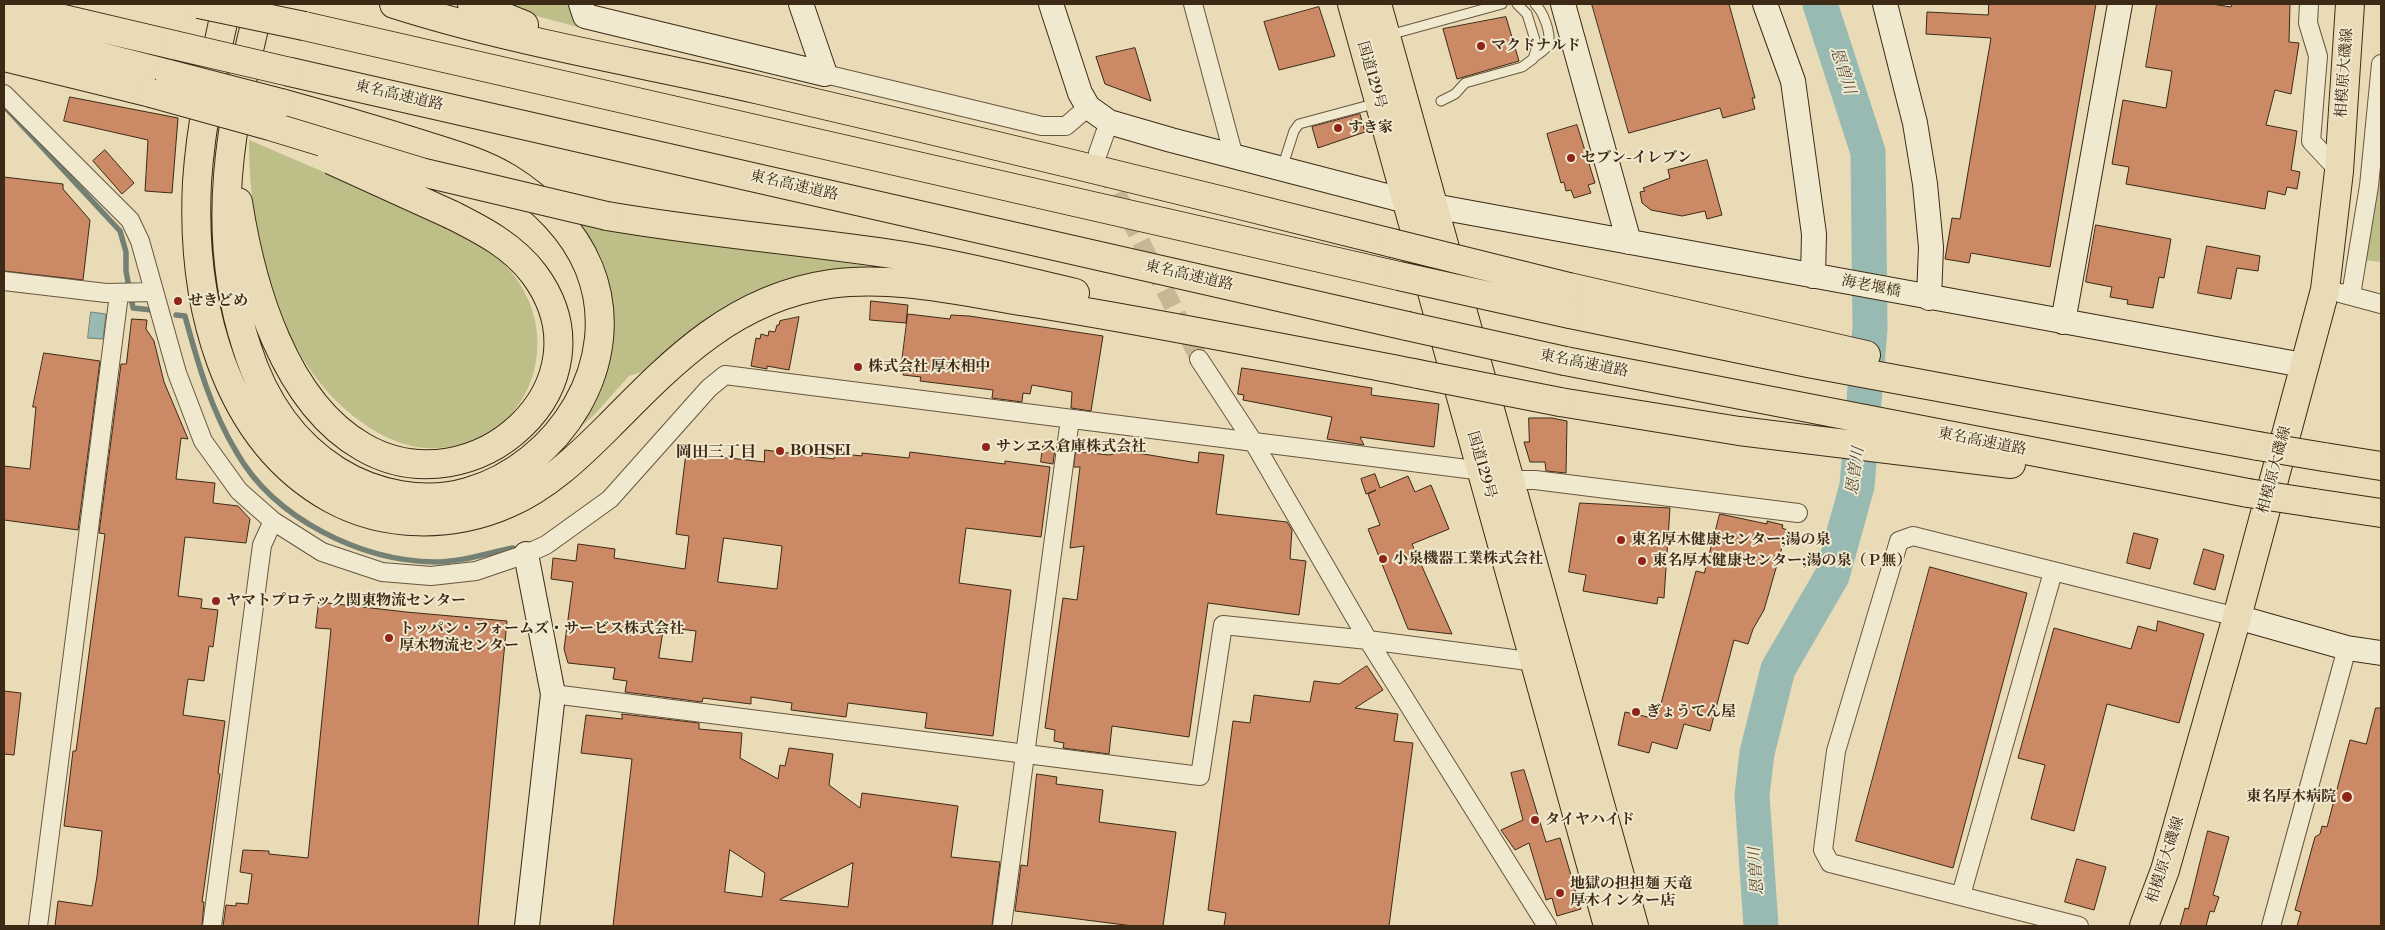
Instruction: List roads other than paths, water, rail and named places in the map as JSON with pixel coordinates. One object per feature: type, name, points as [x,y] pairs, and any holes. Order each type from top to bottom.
[{"type":"main road","points":[[199,4],[304,26],[1399,276],[1686,338],[1919,375]]},
{"type":"main road","points":[[227,4],[207,98],[197,182],[199,266],[212,328],[226,375],[237,400],[264,442],[280,460],[319,492],[362,512],[386,518],[431,522],[458,519],[508,504],[539,487],[573,460],[659,376],[708,334],[758,305],[806,289],[831,284],[881,282],[950,290],[1142,320],[1560,402],[1730,430],[1913,441],[2381,513]]},
{"type":"main road","points":[[4,57],[160,84],[281,103],[404,138],[485,166],[508,178],[551,212],[579,248],[589,269],[596,292],[599,317],[598,342],[586,390],[574,413],[559,432],[525,464],[507,476],[466,493],[442,497],[400,495],[379,490],[340,473],[307,448],[276,413],[256,374],[239,326],[228,262],[225,216],[231,139],[242,74],[260,4]]},
{"type":"main road","points":[[394,4],[478,28],[664,68],[975,140],[1919,375],[2118,421],[2381,466]]},
{"type":"main road","points":[[472,4],[532,28],[664,68]]},
{"type":"main road","name":"国道129号","points":[[1352,4],[1608,926]]},
{"type":"main road","name":"国道129号","points":[[1377,4],[1634,926]]},
{"type":"main road","name":"相模原大磯線","points":[[2144,926],[2165,870],[2237,617],[2324,290],[2339,172],[2350,4]]},
{"type":"main road","name":"東名高速道路","points":[[4,5],[290,72],[1913,441]]},
{"type":"main road","points":[[4,32],[160,84],[270,126],[421,172],[608,216],[701,231],[940,262],[1418,374]]},
{"type":"main road","points":[[160,84],[200,108],[273,136],[452,215],[502,243],[534,273],[553,311],[557,346],[555,364],[548,389],[535,412],[523,426],[492,449],[458,461],[421,464],[401,462],[363,447],[333,424],[306,392],[280,348],[246,246],[235,186],[231,139]]},
{"type":"street","points":[[581,4],[585,16],[1042,126],[1066,126],[1088,106]]},
{"type":"street","points":[[801,4],[824,74]]},
{"type":"street","points":[[1051,4],[1080,93],[1088,106],[1109,122],[1098,153]]},
{"type":"street","points":[[1193,4],[1234,156]]},
{"type":"street","points":[[1563,4],[1629,242]]},
{"type":"street","points":[[1765,4],[1793,80],[1821,278]]},
{"type":"street","points":[[1886,4],[1915,123],[1925,184],[1932,247],[1920,296]]},
{"type":"street","points":[[2063,322],[2120,4]]},
{"type":"street","points":[[2309,4],[2308,23],[2318,56],[2310,141],[2339,172]]},
{"type":"street","points":[[2351,295],[2369,186],[2381,64]]},
{"type":"street","points":[[4,94],[130,220],[140,241],[134,293],[38,926]]},
{"type":"street","name":"海老堰橋","points":[[1109,122],[1406,201],[2303,365]]},
{"type":"street","points":[[4,281],[134,293]]},
{"type":"street","points":[[2324,290],[2351,295],[2381,304]]},
{"type":"street","points":[[134,293],[177,373],[203,441],[239,491],[273,522],[322,552],[382,572],[431,576],[476,570],[526,554],[546,545],[610,499],[709,388],[725,375],[1483,471]]},
{"type":"street","points":[[1199,359],[1254,443],[1368,640],[1547,926]]},
{"type":"street","points":[[1002,926],[1070,419]]},
{"type":"street","points":[[1510,480],[1535,480],[1798,513]]},
{"type":"street","points":[[212,926],[262,544],[273,522]]},
{"type":"street","points":[[2079,926],[1830,863],[1823,850],[1836,751],[1899,542],[1913,536],[2237,617],[2347,648],[2381,653]]},
{"type":"street","points":[[526,554],[553,694],[527,926]]},
{"type":"street","points":[[1961,895],[2053,572]]},
{"type":"street","points":[[553,694],[1200,776],[1223,625],[1368,640],[1536,662]]},
{"type":"street","points":[[2271,926],[2347,648]]},
{"type":"lane","points":[[1386,35],[1502,4]]},
{"type":"lane","points":[[1518,4],[1528,14],[1535,40],[1536,49],[1533,59]]},
{"type":"lane","points":[[1441,101],[1455,94],[1465,83],[1522,67],[1545,49],[1548,37],[1540,8],[1535,4]]},
{"type":"lane","points":[[1282,168],[1294,131],[1299,124],[1379,103]]},
{"type":"water","points":[[91,312],[106,314],[103,339],[88,338]]},
{"type":"waterway","name":"恩曽川","points":[[1761,926],[1752,795],[1757,753],[1778,669],[1832,576],[1857,486],[1870,328],[1868,152],[1820,4]]},
{"type":"waterway","points":[[4,106],[120,231],[126,252],[126,271],[133,308],[152,310]]},
{"type":"waterway","points":[[176,315],[185,316],[200,369],[220,420],[237,453],[253,477],[274,498],[297,516],[322,532],[350,544],[378,554],[407,560],[455,561],[513,548]]},
{"type":"tunnel","points":[[1105,169],[1199,359]]},
{"type":"place","name":"マクドナルド","points":[[1481,46]]},
{"type":"place","name":"すき家","points":[[1338,128]]},
{"type":"place","name":"セブン-イレブン","points":[[1571,158]]},
{"type":"place","name":"せきどめ","points":[[178,301]]},
{"type":"place","name":"株式会社 厚木相中","points":[[858,367]]},
{"type":"place","name":"サンヱス倉庫株式会社","points":[[986,447]]},
{"type":"place","name":"BOHSEI","points":[[780,451]]},
{"type":"place","name":"東名厚木健康センター;湯の泉","points":[[1621,540]]},
{"type":"place","name":"小泉機器工業株式会社","points":[[1383,559]]},
{"type":"place","name":"東名厚木健康センター;湯の泉（Ｐ無）","points":[[1642,561]]},
{"type":"place","name":"ヤマトプロテック関東物流センター","points":[[216,601]]},
{"type":"place","name":"トッパン・フォームズ・サービス株式会社 厚木物流センター","points":[[389,638]]},
{"type":"place","name":"ぎょうてん屋","points":[[1636,712]]},
{"type":"place","name":"東名厚木病院","points":[[2347,797]]},
{"type":"place","name":"タイヤハイド","points":[[1535,820]]},
{"type":"place","name":"地獄の担担麺 天竜 厚木インター店","points":[[1560,893]]},
{"type":"district","name":"岡田三丁目","points":[[716,453]]}]
